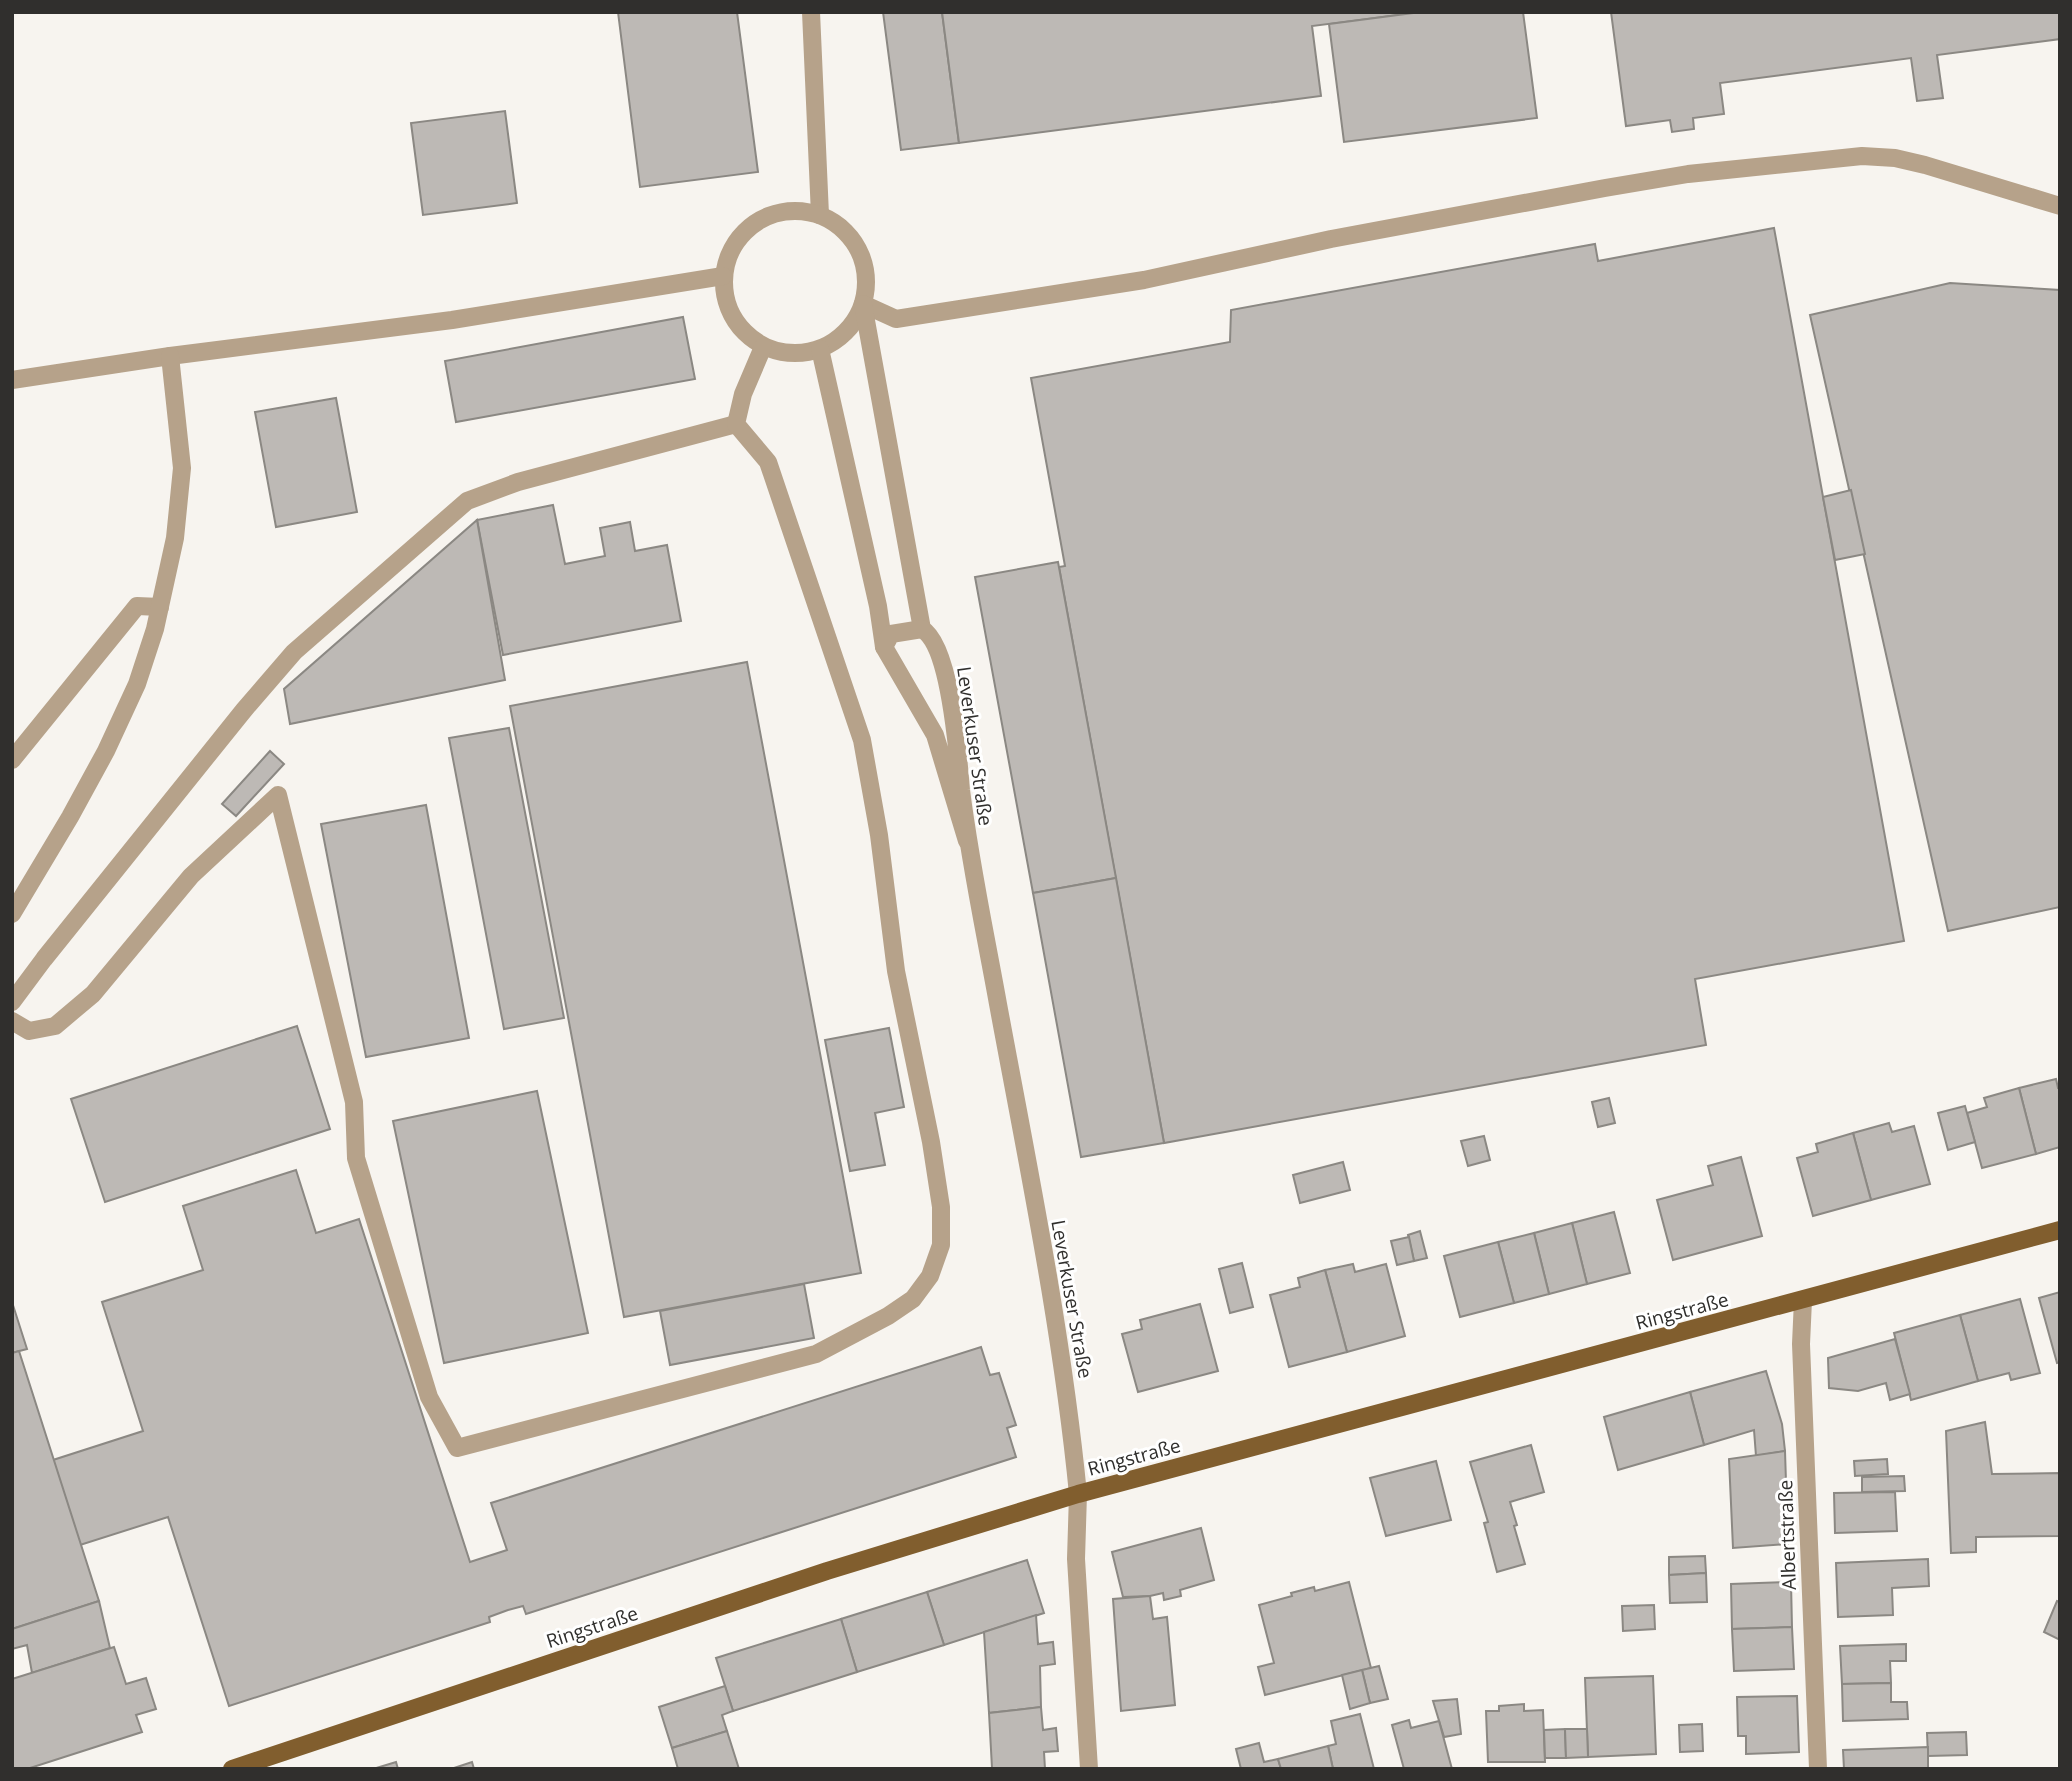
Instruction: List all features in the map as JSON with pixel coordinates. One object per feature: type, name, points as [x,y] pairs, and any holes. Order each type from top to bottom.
[{"type":"main road","name":"Ringstraße","points":[[232,1769],[827,1571],[1078,1494],[2060,1230]]},
{"type":"street","points":[[810,12],[820,215]]},
{"type":"street","points":[[863,304],[896,319],[1144,280],[1331,239],[1688,174],[1863,156],[1895,158],[1925,165],[2060,206]]},
{"type":"street","points":[[863,304],[847,332],[820,349],[791,353],[763,347],[745,334],[732,318],[725,298],[723,276],[728,255],[740,236],[756,222],[776,213],[798,211],[820,215],[836,224],[850,236],[859,251],[865,268],[863,304],[922,629],[891,634],[884,647]]},
{"type":"street","points":[[12,380],[170,356],[452,320],[723,276]]},
{"type":"street","points":[[736,424],[743,394],[763,347]]},
{"type":"street","points":[[820,349],[878,606],[884,647]]},
{"type":"street","points":[[12,914],[106,751],[137,684],[160,607],[175,538],[182,468],[170,356]]},
{"type":"street","points":[[12,1002],[148,829],[294,652],[467,501],[518,482],[736,424]]},
{"type":"street","points":[[12,1021],[29,1031],[55,1026],[93,994],[191,876],[278,795],[354,1102],[356,1158],[429,1397],[457,1448],[816,1354],[888,1316],[913,1299],[930,1276],[941,1245],[941,1207],[931,1142],[896,971],[871,783],[862,740],[768,462],[736,424]]},
{"type":"street","points":[[12,760],[137,606],[160,607]]},
{"type":"street","name":"Leverkuser Straße","points":[[922,629],[928,632],[942,659],[952,708],[967,841],[1021,1127],[1069,1409],[1078,1494],[1076,1559],[1090,1769]]},
{"type":"street","name":"Leverkuser Straße","points":[[884,647],[934,735],[967,841]]},
{"type":"street","name":"Albertstraße","points":[[1803,1300],[1802,1357],[1818,1769]]},
{"type":"building","points":[[618,12],[737,12],[758,172],[640,187]]},
{"type":"building","points":[[883,12],[942,12],[959,143],[901,150]]},
{"type":"building","points":[[942,12],[1421,12],[1312,26],[1321,96],[959,143]]},
{"type":"building","points":[[1421,12],[1523,12],[1537,118],[1344,142],[1329,24]]},
{"type":"building","points":[[1611,12],[2060,12],[2060,39],[1937,55],[1943,98],[1917,101],[1911,58],[1720,83],[1724,114],[1693,118],[1694,129],[1672,132],[1670,120],[1626,126]]},
{"type":"building","points":[[505,111],[517,203],[423,215],[411,123]]},
{"type":"building","points":[[1774,228],[1904,941],[1695,979],[1706,1045],[1164,1143],[1059,567],[1065,566],[1031,378],[1230,342],[1231,310],[1595,244],[1598,261]]},
{"type":"building","points":[[1950,283],[2060,290],[2060,907],[1948,931],[1810,315]]},
{"type":"building","points":[[683,317],[695,379],[456,422],[445,361]]},
{"type":"building","points":[[336,398],[357,512],[276,527],[255,412]]},
{"type":"building","points":[[1851,490],[1865,554],[1835,560],[1823,497]]},
{"type":"building","points":[[553,505],[565,564],[605,556],[600,528],[630,522],[635,551],[667,545],[681,621],[503,655],[477,520]]},
{"type":"building","points":[[477,520],[505,680],[290,724],[284,689]]},
{"type":"building","points":[[1058,562],[1116,878],[1033,893],[975,577]]},
{"type":"building","points":[[747,662],[861,1273],[624,1317],[510,706]]},
{"type":"building","points":[[509,728],[564,1018],[504,1029],[449,738]]},
{"type":"building","points":[[270,751],[284,764],[236,816],[222,804]]},
{"type":"building","points":[[426,805],[469,1038],[366,1057],[321,824]]},
{"type":"building","points":[[1116,878],[1164,1143],[1081,1157],[1033,893]]},
{"type":"building","points":[[297,1026],[330,1129],[105,1202],[71,1099]]},
{"type":"building","points":[[889,1028],[904,1107],[875,1113],[885,1165],[850,1171],[825,1040]]},
{"type":"building","points":[[2056,1079],[2060,1088],[2060,1147],[2036,1154],[2019,1088]]},
{"type":"building","points":[[2019,1088],[2036,1154],[1982,1168],[1967,1113],[1987,1107],[1984,1098]]},
{"type":"building","points":[[537,1091],[588,1333],[444,1363],[393,1121]]},
{"type":"building","points":[[1609,1098],[1615,1123],[1598,1127],[1592,1102]]},
{"type":"building","points":[[1965,1106],[1975,1142],[1948,1150],[1938,1113]]},
{"type":"building","points":[[1889,1123],[1892,1132],[1914,1126],[1930,1184],[1871,1200],[1853,1133]]},
{"type":"building","points":[[1853,1133],[1871,1200],[1813,1216],[1797,1158],[1818,1152],[1816,1144]]},
{"type":"building","points":[[1484,1136],[1490,1160],[1468,1166],[1461,1141]]},
{"type":"building","points":[[1741,1157],[1762,1236],[1673,1260],[1657,1200],[1713,1185],[1708,1166]]},
{"type":"building","points":[[1343,1162],[1350,1190],[1300,1203],[1293,1175]]},
{"type":"building","points":[[296,1170],[316,1233],[359,1219],[470,1562],[507,1550],[491,1503],[981,1347],[990,1375],[999,1373],[1016,1425],[1007,1428],[1016,1457],[526,1614],[523,1606],[508,1610],[489,1617],[490,1622],[229,1706],[168,1517],[80,1545],[53,1460],[143,1431],[102,1302],[203,1270],[183,1206]]},
{"type":"building","points":[[1614,1212],[1630,1273],[1587,1284],[1572,1223]]},
{"type":"building","points":[[1572,1223],[1587,1284],[1549,1294],[1534,1233]]},
{"type":"building","points":[[1420,1231],[1427,1258],[1414,1261],[1408,1235]]},
{"type":"building","points":[[1534,1233],[1549,1294],[1514,1303],[1498,1242]]},
{"type":"building","points":[[1409,1237],[1414,1261],[1397,1265],[1391,1241]]},
{"type":"building","points":[[1498,1242],[1514,1303],[1460,1317],[1444,1256]]},
{"type":"building","points":[[1242,1263],[1253,1307],[1230,1313],[1219,1269]]},
{"type":"building","points":[[1353,1264],[1355,1272],[1386,1264],[1405,1336],[1347,1352],[1325,1270]]},
{"type":"building","points":[[1325,1270],[1347,1352],[1289,1367],[1270,1295],[1300,1287],[1298,1278]]},
{"type":"building","points":[[804,1284],[814,1338],[670,1365],[660,1311]]},
{"type":"building","points":[[2060,1292],[2060,1362],[2057,1363],[2039,1298]]},
{"type":"building","points":[[2020,1299],[2040,1373],[2011,1380],[2009,1373],[1978,1381],[1960,1315]]},
{"type":"building","points":[[12,1302],[27,1349],[12,1353]]},
{"type":"building","points":[[1200,1304],[1218,1371],[1138,1392],[1122,1334],[1142,1329],[1140,1320]]},
{"type":"building","points":[[1960,1315],[1978,1381],[1911,1400],[1894,1333]]},
{"type":"building","points":[[1895,1339],[1910,1394],[1890,1400],[1886,1383],[1858,1391],[1829,1388],[1828,1358]]},
{"type":"building","points":[[19,1351],[99,1601],[12,1629],[12,1353]]},
{"type":"building","points":[[1766,1371],[1782,1424],[1785,1451],[1756,1456],[1754,1430],[1704,1445],[1690,1392]]},
{"type":"building","points":[[1690,1392],[1704,1445],[1618,1470],[1604,1417]]},
{"type":"building","points":[[1985,1422],[1992,1474],[2060,1473],[2060,1536],[1976,1537],[1976,1552],[1951,1553],[1946,1431]]},
{"type":"building","points":[[1531,1445],[1544,1492],[1510,1502],[1525,1564],[1497,1572],[1484,1523],[1488,1522],[1470,1462]]},
{"type":"building","points":[[1785,1451],[1788,1544],[1733,1548],[1729,1459]]},
{"type":"building","points":[[1887,1459],[1888,1474],[1855,1476],[1854,1461]]},
{"type":"building","points":[[1436,1461],[1451,1520],[1386,1536],[1370,1478]]},
{"type":"building","points":[[1904,1476],[1905,1491],[1862,1492],[1862,1477]]},
{"type":"building","points":[[1895,1492],[1897,1531],[1835,1533],[1834,1493]]},
{"type":"building","points":[[1201,1528],[1214,1580],[1180,1590],[1181,1596],[1164,1600],[1163,1593],[1123,1597],[1112,1552]]},
{"type":"building","points":[[1705,1556],[1706,1573],[1669,1575],[1669,1557]]},
{"type":"building","points":[[1928,1559],[1929,1586],[1892,1588],[1893,1615],[1838,1617],[1836,1563]]},
{"type":"building","points":[[1027,1560],[1044,1613],[944,1645],[927,1592]]},
{"type":"building","points":[[1706,1573],[1707,1602],[1670,1603],[1669,1575]]},
{"type":"building","points":[[1349,1582],[1371,1668],[1265,1695],[1258,1667],[1274,1663],[1259,1605],[1314,1587],[1315,1591]]},
{"type":"building","points":[[1791,1582],[1792,1627],[1732,1629],[1731,1584]]},
{"type":"building","points":[[927,1592],[944,1645],[857,1672],[841,1619]]},
{"type":"building","points":[[1150,1596],[1153,1619],[1167,1617],[1175,1705],[1121,1711],[1113,1599]]},
{"type":"building","points":[[99,1601],[110,1648],[32,1673],[27,1645],[12,1649],[12,1629]]},
{"type":"building","points":[[2057,1601],[2060,1602],[2060,1640],[2044,1632]]},
{"type":"building","points":[[1654,1605],[1655,1629],[1623,1631],[1622,1606]]},
{"type":"building","points":[[1036,1615],[1038,1644],[1053,1642],[1055,1664],[1040,1666],[1041,1707],[989,1713],[984,1632]]},
{"type":"building","points":[[841,1619],[857,1672],[733,1711],[716,1658]]},
{"type":"building","points":[[1792,1627],[1794,1669],[1734,1671],[1732,1629]]},
{"type":"building","points":[[1906,1644],[1906,1661],[1890,1661],[1891,1683],[1842,1684],[1840,1646]]},
{"type":"building","points":[[114,1647],[126,1684],[146,1678],[156,1709],[136,1715],[142,1732],[27,1769],[12,1769],[12,1679]]},
{"type":"building","points":[[1379,1666],[1388,1699],[1370,1703],[1362,1670]]},
{"type":"building","points":[[1362,1670],[1370,1703],[1350,1709],[1342,1675]]},
{"type":"building","points":[[1653,1676],[1656,1754],[1588,1757],[1585,1678]]},
{"type":"building","points":[[1891,1683],[1891,1702],[1907,1702],[1908,1719],[1843,1721],[1842,1684]]},
{"type":"building","points":[[725,1686],[733,1711],[722,1715],[727,1731],[672,1748],[659,1707]]},
{"type":"building","points":[[1797,1696],[1799,1752],[1746,1754],[1746,1736],[1738,1736],[1737,1697]]},
{"type":"building","points":[[1457,1699],[1461,1734],[1444,1737],[1433,1701]]},
{"type":"building","points":[[1524,1704],[1524,1711],[1543,1710],[1545,1762],[1488,1762],[1486,1711],[1499,1711],[1499,1706]]},
{"type":"building","points":[[1041,1707],[1043,1730],[1056,1728],[1058,1751],[1044,1752],[1045,1769],[992,1768],[989,1713]]},
{"type":"building","points":[[1360,1714],[1374,1769],[1333,1769],[1328,1746],[1336,1744],[1331,1721]]},
{"type":"building","points":[[1409,1720],[1411,1728],[1439,1721],[1452,1769],[1404,1769],[1392,1725]]},
{"type":"building","points":[[1702,1724],[1703,1751],[1680,1752],[1679,1725]]},
{"type":"building","points":[[1565,1729],[1566,1758],[1545,1758],[1544,1730]]},
{"type":"building","points":[[1565,1729],[1587,1729],[1588,1757],[1566,1758]]},
{"type":"building","points":[[727,1731],[739,1769],[678,1769],[672,1748]]},
{"type":"building","points":[[1966,1732],[1967,1755],[1928,1756],[1927,1733]]},
{"type":"building","points":[[1259,1743],[1264,1762],[1278,1759],[1281,1769],[1241,1769],[1236,1749]]},
{"type":"building","points":[[1328,1746],[1333,1769],[1281,1769],[1278,1759]]},
{"type":"building","points":[[1928,1747],[1928,1769],[1844,1769],[1843,1750]]},
{"type":"building","points":[[396,1762],[398,1769],[373,1769]]},
{"type":"building","points":[[472,1762],[474,1769],[451,1769]]}]
